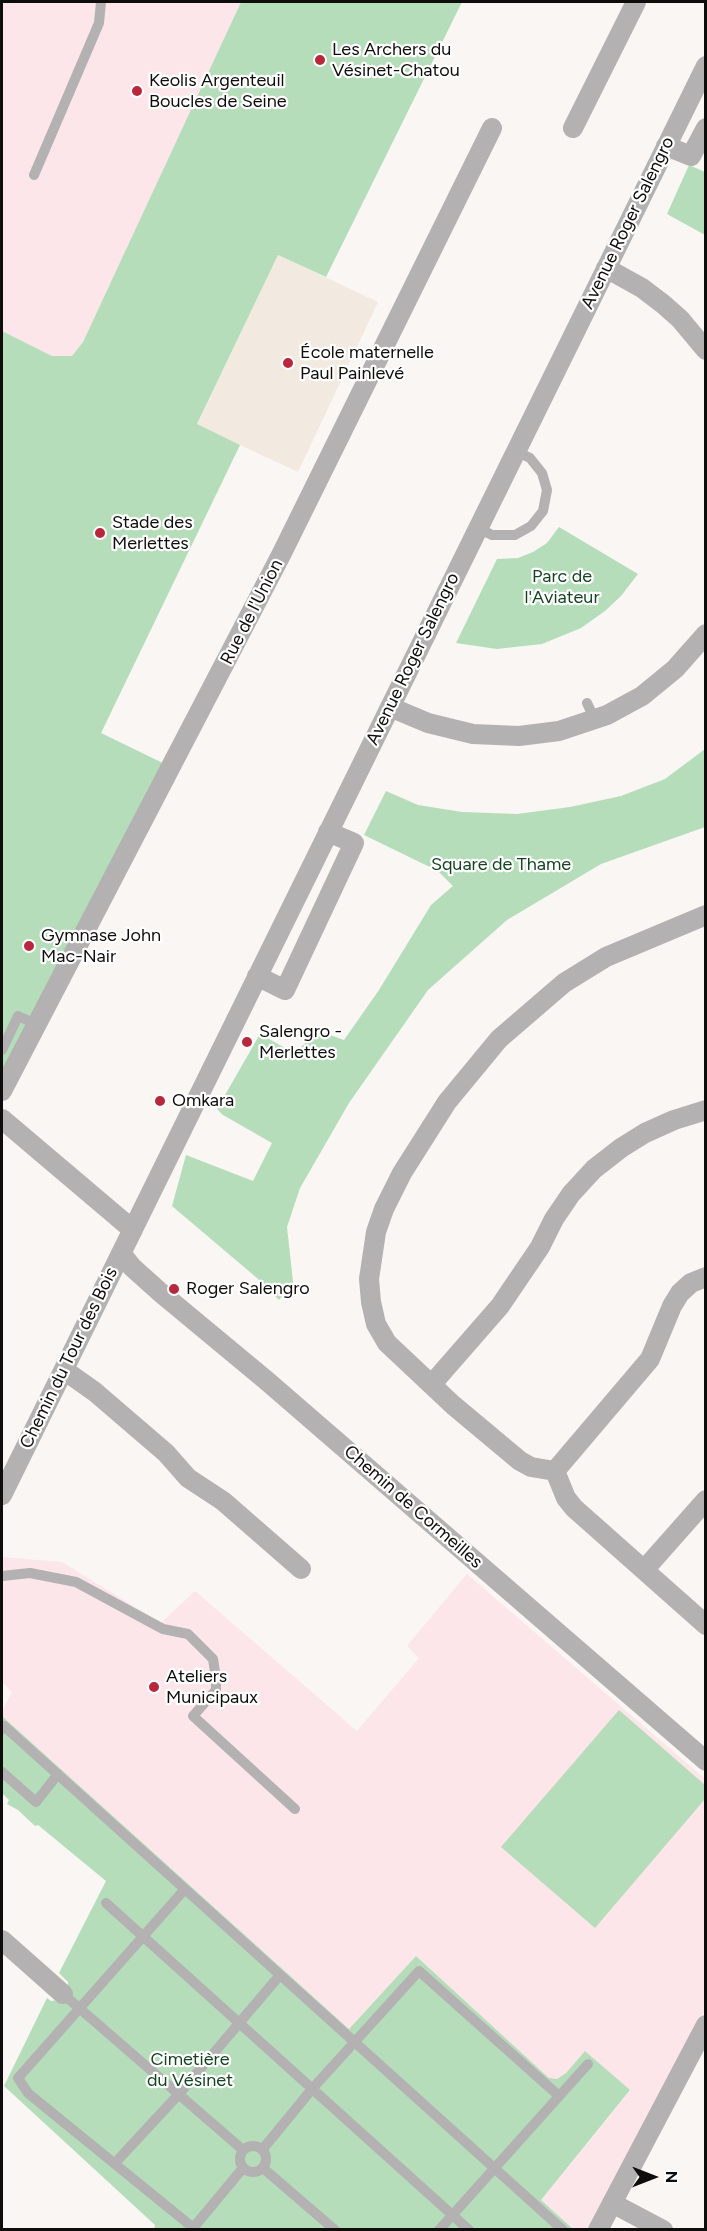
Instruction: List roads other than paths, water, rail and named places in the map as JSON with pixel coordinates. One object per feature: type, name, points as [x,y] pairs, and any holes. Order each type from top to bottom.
[{"type":"street","points":[[573,128],[636,2]]},
{"type":"street","name":"Avenue Roger Salengro","points":[[121,1253],[705,66]]},
{"type":"street","name":"Rue de l'Union","points":[[2,1091],[281,555],[492,128]]},
{"type":"street","points":[[666,146],[691,156],[705,128]]},
{"type":"street","points":[[606,268],[642,288],[663,304],[680,319],[705,350]]},
{"type":"street","points":[[390,706],[438,727],[491,736],[549,733],[591,712],[627,705],[657,685],[681,663],[705,634]]},
{"type":"street","points":[[258,976],[285,990],[354,843],[328,832]]},
{"type":"street","points":[[555,1471],[531,1467],[520,1461],[387,1343],[376,1324],[371,1302],[370,1258],[376,1232],[384,1209],[402,1173],[447,1102],[499,1039],[564,983],[606,957],[705,915]]},
{"type":"street","points":[[432,1384],[500,1306],[540,1247],[554,1219],[571,1194],[594,1169],[645,1133],[705,1110]]},
{"type":"street","points":[[3,1122],[133,1230]]},
{"type":"street","name":"Chemin du Tour des Bois","points":[[2,1495],[121,1253]]},
{"type":"street","name":"Chemin de Cormeilles","points":[[121,1253],[132,1267],[161,1293],[276,1388],[705,1761]]},
{"type":"street","points":[[555,1471],[650,1359],[672,1306],[680,1293],[691,1283],[705,1276]]},
{"type":"street","points":[[64,1370],[95,1392],[166,1453],[188,1479],[223,1501],[301,1569]]},
{"type":"street","points":[[555,1471],[566,1498],[574,1508],[705,1625]]},
{"type":"street","points":[[644,1570],[705,1500]]},
{"type":"street","points":[[2,1940],[63,1994]]},
{"type":"street","points":[[598,2229],[705,2025]]},
{"type":"street","points":[[612,2203],[663,2229]]},
{"type":"lane","points":[[34,175],[99,23],[101,2]]},
{"type":"lane","points":[[478,528],[492,535],[514,535],[531,526],[543,511],[546,500],[544,478],[534,461],[516,451]]},
{"type":"lane","points":[[2,1050],[18,1016],[36,1024]]},
{"type":"lane","points":[[2,1576],[30,1573],[76,1582],[163,1629],[188,1634],[213,1659],[216,1678],[216,1690],[193,1716],[296,1809]]},
{"type":"lane","points":[[2,1729],[4,1726],[58,1774],[563,2229]]},
{"type":"lane","points":[[2,1772],[36,1802],[58,1774]]},
{"type":"lane","points":[[185,1889],[18,2078],[28,2093],[195,2228],[243,2168]]},
{"type":"lane","points":[[106,1903],[469,2229]]},
{"type":"lane","points":[[262,2150],[312,2090],[419,1971],[559,2096]]},
{"type":"lane","points":[[115,2163],[179,2094],[280,1975]]},
{"type":"lane","points":[[63,1994],[243,2150]]},
{"type":"lane","points":[[439,2229],[588,2064]]},
{"type":"lane","points":[[255,2146],[262,2150],[266,2155],[263,2168],[258,2172],[249,2172],[243,2168],[239,2160],[243,2150],[255,2146]]},
{"type":"lane","points":[[263,2168],[335,2229]]},
{"type":"place","name":"Les Archers du Vésinet-Chatou","points":[[320,60]]},
{"type":"place","name":"Keolis Argenteuil Boucles de Seine","points":[[137,91]]},
{"type":"place","name":"École maternelle Paul Painlevé","points":[[288,363]]},
{"type":"place","name":"Stade des Merlettes","points":[[100,533]]},
{"type":"place","name":"Gymnase John Mac-Nair","points":[[29,946]]},
{"type":"place","name":"Salengro - Merlettes","points":[[247,1042]]},
{"type":"place","name":"Omkara","points":[[160,1101]]},
{"type":"place","name":"Roger Salengro","points":[[174,1289]]},
{"type":"place","name":"Ateliers Municipaux","points":[[154,1687]]},
{"type":"park label","name":"Parc de l'Aviateur","points":[[562,587]]},
{"type":"park label","name":"Square de Thame","points":[[501,865]]},
{"type":"park label","name":"Cimetière du Vésinet","points":[[190,2070]]}]
